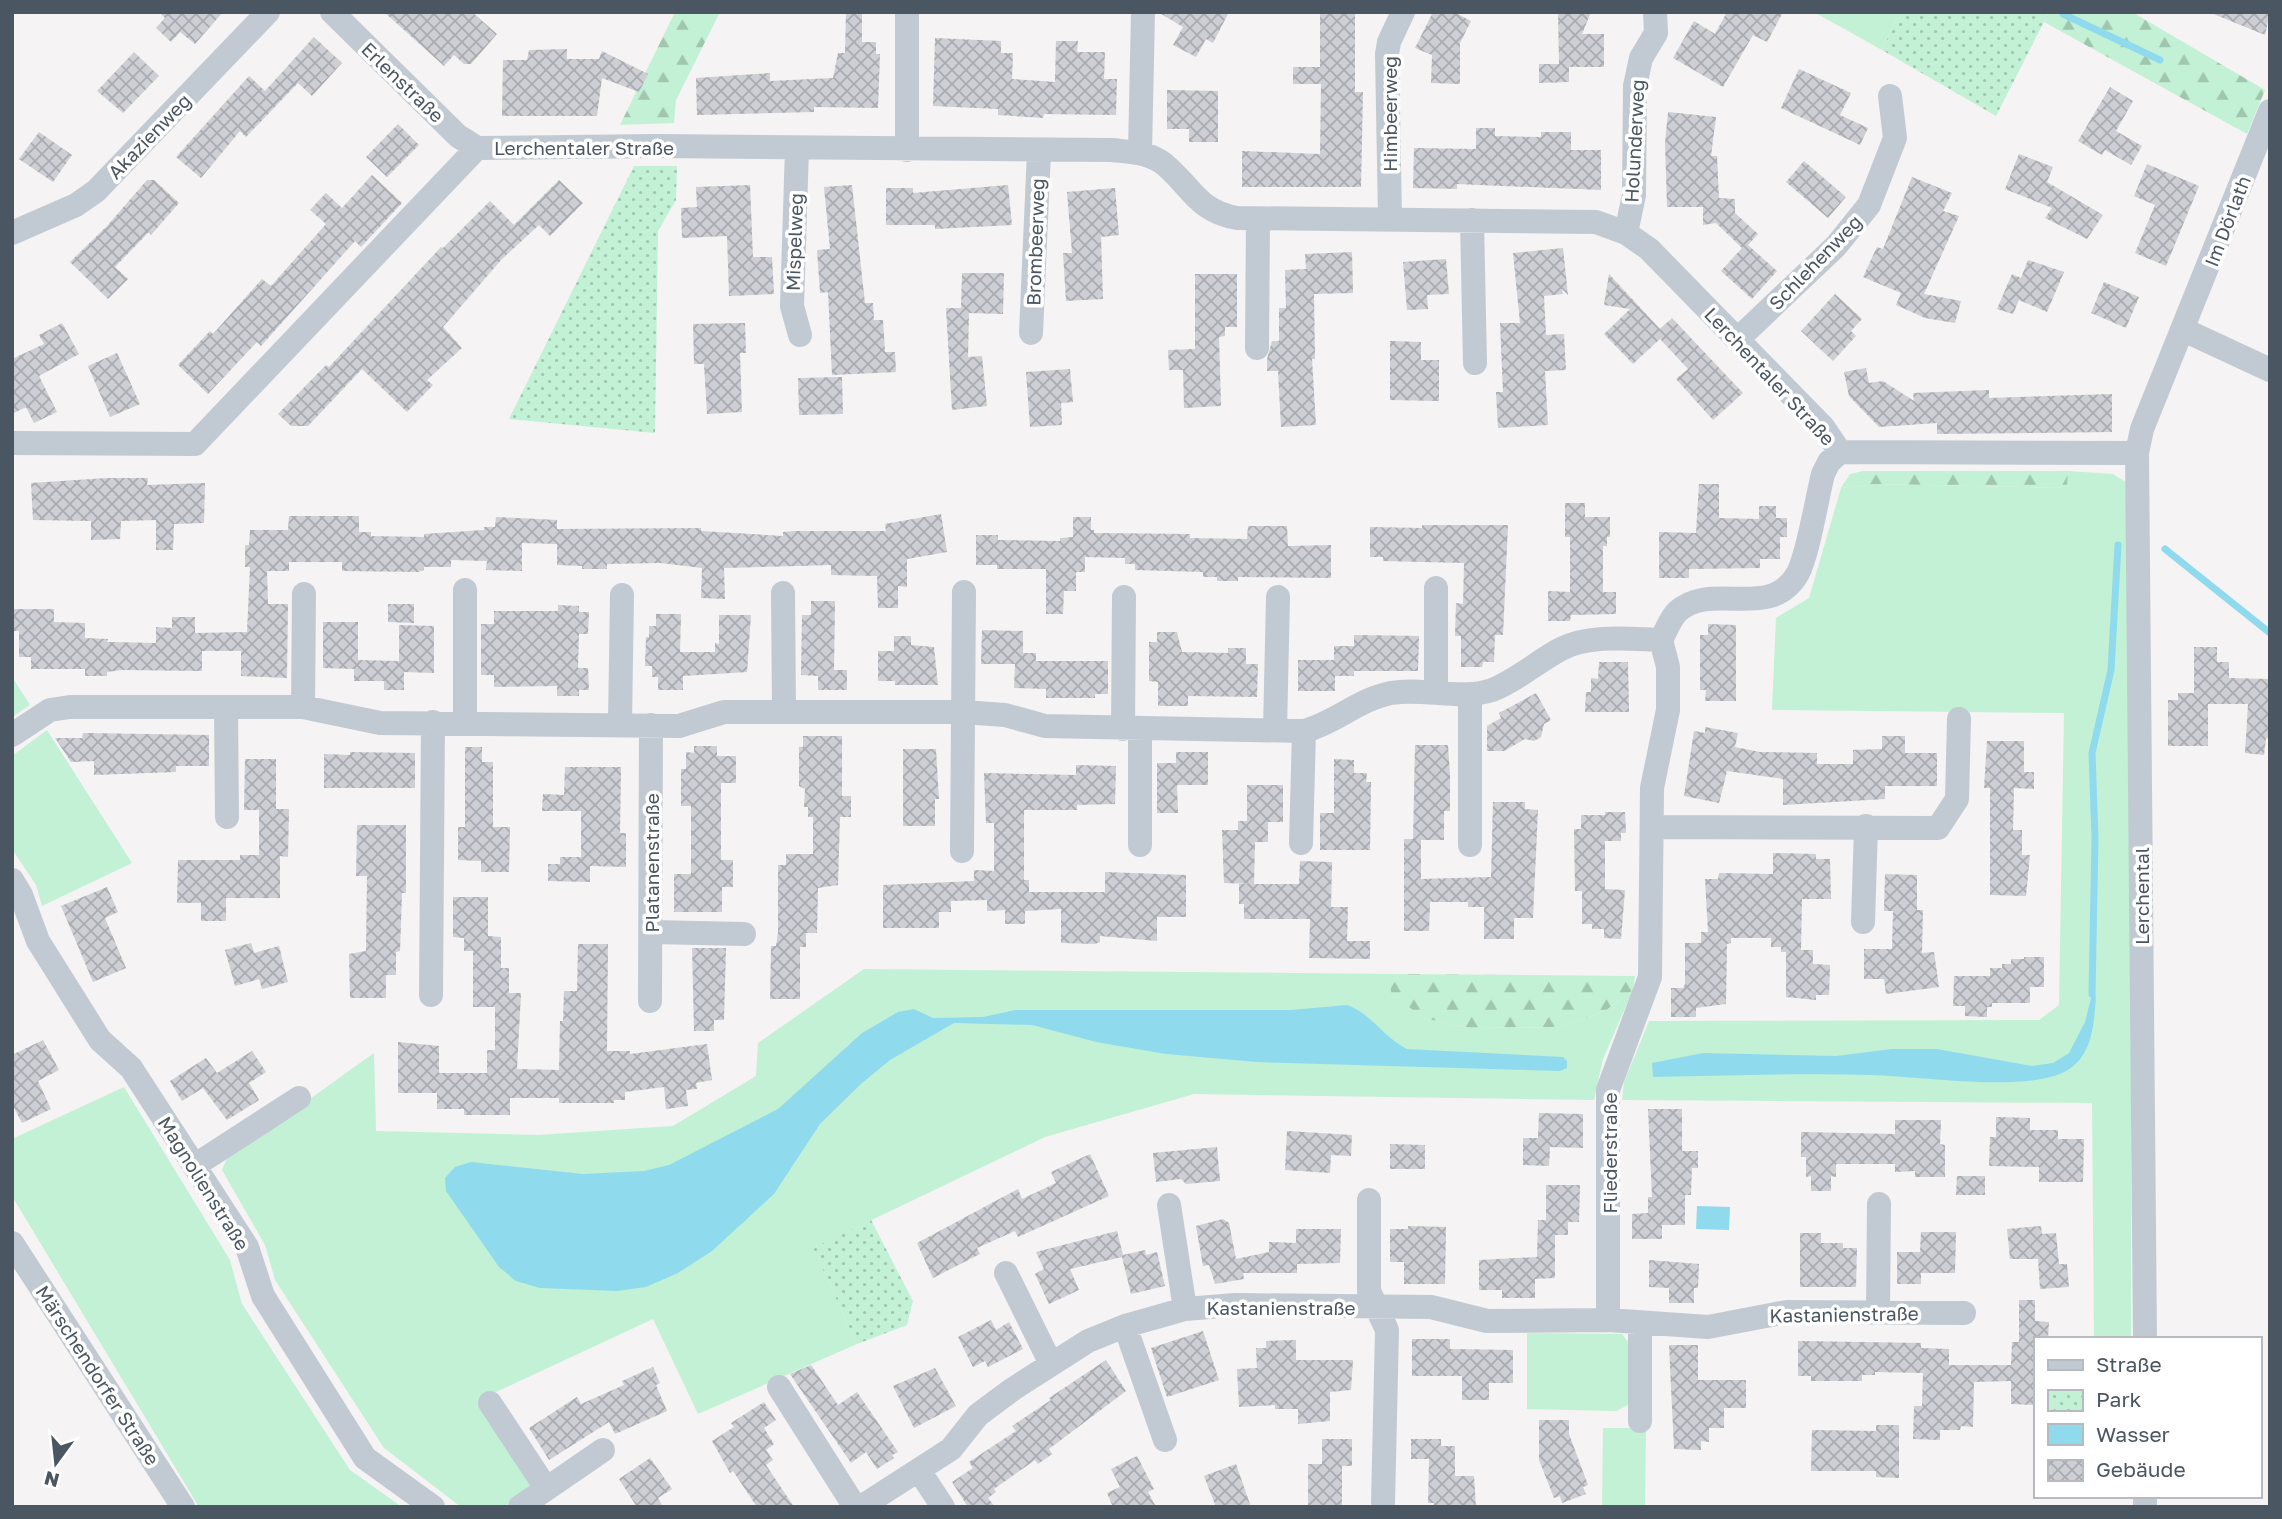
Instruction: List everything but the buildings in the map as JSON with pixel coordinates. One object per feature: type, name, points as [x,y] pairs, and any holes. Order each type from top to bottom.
[{"type":"street","name":"Akazienweg","points":[[12,233],[76,205],[96,191],[268,12]]},
{"type":"street","name":"Erlenstraße","points":[[332,12],[458,136],[477,148]]},
{"type":"street","points":[[907,12],[907,150]]},
{"type":"street","points":[[1140,152],[1143,12]]},
{"type":"street","name":"Himbeerweg","points":[[1390,219],[1387,54],[1389,42],[1403,12]]},
{"type":"street","name":"Holunderweg","points":[[1626,233],[1634,195],[1635,86],[1641,58],[1656,33],[1655,12]]},
{"type":"street","name":"Schlehenweg","points":[[1738,339],[1836,246],[1869,205],[1895,138],[1890,96]]},
{"type":"street","name":"Im Dörlath","points":[[2137,453],[2142,429],[2270,111]]},
{"type":"street","name":"Lerchentaler Straße","points":[[12,443],[195,444],[477,148],[797,148],[1140,152],[1163,163],[1199,202],[1217,215],[1258,219],[1596,222],[1626,233],[1649,249],[1823,427],[1840,452],[2137,453]]},
{"type":"street","name":"Mispelweg","points":[[797,148],[792,306],[800,335]]},
{"type":"street","name":"Brombeerweg","points":[[1031,333],[1039,151]]},
{"type":"street","points":[[1257,348],[1258,219]]},
{"type":"street","points":[[1472,220],[1475,363]]},
{"type":"street","points":[[2184,330],[2270,370]]},
{"type":"street","points":[[12,735],[50,710],[70,707],[303,707],[328,710],[380,723],[620,723],[679,726],[724,712],[962,712],[1005,715],[1045,726],[1304,731],[1320,727],[1371,697],[1395,692],[1470,694],[1493,690],[1563,648],[1583,640],[1661,639],[1675,613],[1688,604],[1702,600],[1765,600],[1787,587],[1799,572],[1823,474],[1829,462],[1840,452]]},
{"type":"street","name":"Lerchental","points":[[2137,453],[2144,1337]]},
{"type":"street","points":[[1436,588],[1436,692]]},
{"type":"street","points":[[465,590],[465,722]]},
{"type":"street","points":[[962,851],[964,592]]},
{"type":"street","points":[[783,593],[784,712]]},
{"type":"street","points":[[303,707],[304,594]]},
{"type":"street","points":[[620,723],[622,595]]},
{"type":"street","points":[[1124,597],[1140,845]]},
{"type":"street","points":[[1275,730],[1278,597]]},
{"type":"street","name":"Fliederstraße","points":[[1608,1320],[1608,1090],[1650,977],[1652,788],[1668,710],[1668,667],[1661,639]]},
{"type":"street","points":[[1470,694],[1470,845]]},
{"type":"street","points":[[226,709],[227,817]]},
{"type":"street","points":[[1653,827],[1938,828],[1957,799],[1959,719]]},
{"type":"street","points":[[431,995],[433,722]]},
{"type":"street","name":"Platanenstraße","points":[[650,1001],[651,725]]},
{"type":"street","points":[[1301,844],[1304,731]]},
{"type":"street","points":[[1863,922],[1866,826]]},
{"type":"street","name":"Magnolienstraße","points":[[12,880],[21,895],[38,941],[100,1040],[131,1068],[247,1247],[263,1296],[365,1458],[433,1507]]},
{"type":"street","points":[[651,932],[744,934]]},
{"type":"street","points":[[194,1166],[299,1098]]},
{"type":"street","name":"Kastanienstraße","points":[[1369,1200],[1369,1291],[1387,1330],[1383,1503]]},
{"type":"street","points":[[1878,1312],[1879,1204]]},
{"type":"street","name":"Kastanienstraße","points":[[1169,1205],[1185,1309]]},
{"type":"street","name":"Märschendorfer Straße","points":[[12,1243],[183,1507]]},
{"type":"street","points":[[1006,1273],[1051,1364]]},
{"type":"street","name":"Kastanienstraße","points":[[861,1507],[951,1450],[978,1415],[1088,1341],[1125,1326],[1185,1309],[1235,1305],[1431,1307],[1488,1321],[1608,1320],[1708,1327],[1734,1324],[1776,1313],[1965,1313]]},
{"type":"street","points":[[1640,1324],[1640,1421]]},
{"type":"street","points":[[1125,1326],[1166,1440]]},
{"type":"street","points":[[779,1387],[855,1507]]},
{"type":"street","points":[[490,1403],[546,1488]]},
{"type":"street","points":[[520,1507],[603,1450]]},
{"type":"street","points":[[920,1472],[943,1507]]},
{"type":"green space","points":[[675,12],[720,12],[676,100],[674,123],[620,125]]},
{"type":"green space","points":[[1814,12],[1900,12],[1882,50]]},
{"type":"green space","points":[[1900,12],[2049,12],[1996,116],[1882,50]]},
{"type":"green space","points":[[2049,12],[2132,12],[2265,90],[2247,134],[2044,22]]},
{"type":"green space","points":[[634,166],[677,166],[676,200],[658,231],[655,433],[509,419]]},
{"type":"green space","points":[[1863,471],[2068,471],[2067,488],[1875,484],[1841,488],[1850,474]]},
{"type":"green space","points":[[2068,471],[2113,474],[2132,486],[2131,1337],[2094,1337],[2092,1103],[1622,1100],[1624,1082],[1649,1021],[2039,1020],[2059,1005],[2064,713],[1772,710],[1776,618],[1809,598],[1841,488],[1875,484],[2067,488]]},
{"type":"green space","points":[[12,677],[30,705],[12,717]]},
{"type":"green space","points":[[47,730],[132,863],[42,906],[36,885],[12,849],[12,756]]},
{"type":"green space","points":[[864,969],[1391,974],[1392,993],[1423,1018],[1469,1028],[1563,1027],[1605,1011],[1633,990],[1603,1059],[1594,1100],[1194,1094],[1045,1137],[813,1248],[857,1344],[698,1414],[653,1319],[483,1398],[532,1484],[505,1507],[461,1507],[384,1448],[275,1280],[265,1245],[222,1170],[227,1158],[374,1053],[376,1131],[538,1135],[673,1126],[756,1076],[758,1043]]},
{"type":"green space","points":[[1391,974],[1635,976],[1633,990],[1605,1011],[1563,1027],[1469,1028],[1423,1018],[1391,993]]},
{"type":"green space","points":[[124,1087],[230,1260],[242,1304],[350,1470],[402,1507],[199,1507],[12,1196],[12,1139]]},
{"type":"green space","points":[[871,1220],[913,1301],[907,1325],[857,1344],[813,1248]]},
{"type":"green space","points":[[1527,1333],[1622,1334],[1631,1346],[1630,1404],[1616,1411],[1527,1409]]},
{"type":"green space","points":[[1603,1428],[1646,1428],[1645,1507],[1602,1507]]},
{"type":"water","points":[[2092,994],[2096,996],[2087,1048],[2075,1065],[2048,1078],[1972,1082],[1844,1074],[1653,1077],[1652,1063],[1703,1053],[1836,1056],[1892,1049],[1937,1049],[2032,1066],[2053,1063],[2069,1053],[2085,1022]]},
{"type":"water","points":[[1347,1005],[1363,1014],[1391,1039],[1407,1049],[1563,1057],[1567,1061],[1567,1068],[1560,1071],[1257,1062],[1166,1054],[1096,1042],[1032,1025],[954,1023],[890,1060],[862,1083],[820,1124],[774,1194],[712,1251],[678,1273],[646,1287],[617,1291],[540,1288],[516,1281],[499,1267],[446,1191],[445,1178],[455,1167],[471,1162],[583,1174],[644,1171],[669,1165],[778,1109],[862,1033],[898,1012],[914,1009],[933,1018],[983,1017],[1015,1010],[1291,1010]]},
{"type":"water","points":[[1697,1206],[1730,1207],[1729,1230],[1696,1229]]},
{"type":"waterway","points":[[2063,14],[2160,60]]},
{"type":"waterway","points":[[2092,994],[2095,838],[2092,753],[2111,670],[2118,545]]},
{"type":"waterway","points":[[2165,549],[2270,633]]}]
